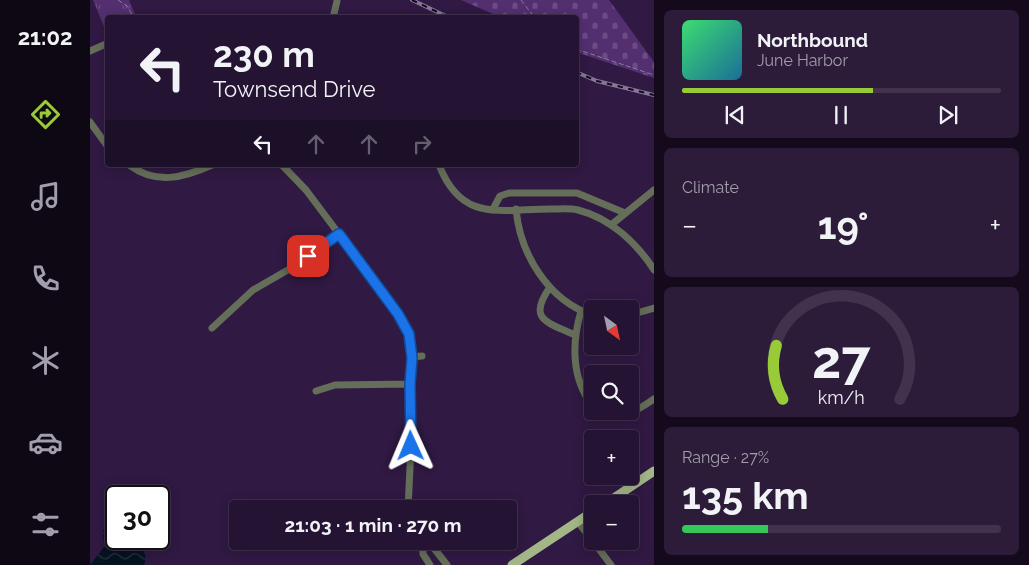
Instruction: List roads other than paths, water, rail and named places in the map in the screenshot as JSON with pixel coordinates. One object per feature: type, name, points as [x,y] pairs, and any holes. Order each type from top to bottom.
[{"type":"main road","points":[[617,495],[654,470]]},
{"type":"main road","points":[[512,565],[584,518]]},
{"type":"street","points":[[334,15],[337,1]]},
{"type":"street","points":[[90,50],[105,44]]},
{"type":"street","points":[[90,122],[105,144]]},
{"type":"street","points":[[132,167],[141,174],[168,179],[197,172],[208,167]]},
{"type":"street","points":[[284,167],[306,190],[339,234],[398,314],[409,334],[412,358],[408,500]]},
{"type":"street","points":[[441,167],[444,176],[458,197],[469,205],[493,210],[576,210],[594,216],[611,225],[643,254],[654,270]]},
{"type":"street","points":[[611,225],[654,190]]},
{"type":"street","points":[[493,210],[500,196],[509,193],[577,193],[625,213]]},
{"type":"street","points":[[516,209],[517,227],[524,246],[538,272],[550,287],[570,305],[584,312]]},
{"type":"street","points":[[212,328],[253,290],[293,267],[339,234]]},
{"type":"street","points":[[550,287],[541,300],[538,310],[541,317],[545,321],[574,335]]},
{"type":"street","points":[[639,313],[654,308]]},
{"type":"street","points":[[581,311],[574,335],[577,374],[584,391]]},
{"type":"street","points":[[412,358],[422,356]]},
{"type":"street","points":[[316,391],[335,385],[410,384]]},
{"type":"street","points":[[639,407],[654,399]]},
{"type":"street","points":[[411,446],[420,446]]},
{"type":"street","points":[[578,522],[584,530]]},
{"type":"street","points":[[422,550],[422,554],[430,565]]},
{"type":"street","points":[[435,550],[447,565]]},
{"type":"street","points":[[599,550],[610,565]]},
{"type":"water","points":[[105,529],[105,550],[143,550],[146,557],[144,565],[90,565],[104,547],[103,531]]},
{"type":"railway","points":[[412,0],[444,15]]},
{"type":"railway","points":[[579,73],[597,81],[654,95]]}]
